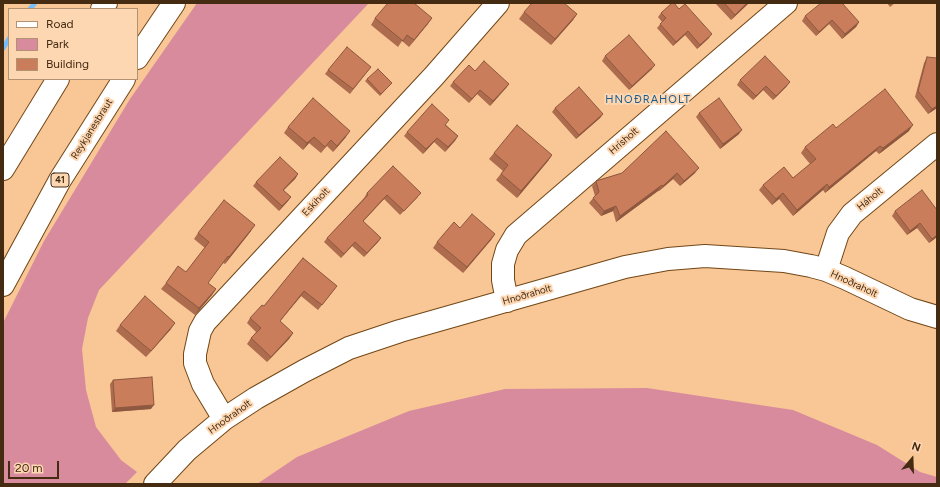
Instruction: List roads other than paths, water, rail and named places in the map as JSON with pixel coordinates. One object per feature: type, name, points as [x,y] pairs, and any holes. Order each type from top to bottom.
[{"type":"main road","points":[[138,57],[174,3]]},
{"type":"main road","name":"Eskiholt","points":[[224,419],[203,384],[195,363],[195,354],[200,331],[205,322],[434,76],[498,3]]},
{"type":"main road","name":"Hrísholt","points":[[507,301],[503,280],[503,264],[507,250],[516,235],[786,3]]},
{"type":"main road","points":[[3,169],[57,80]]},
{"type":"main road","name":"Reykjanesbraut","points":[[3,285],[60,180],[123,80]]},
{"type":"main road","name":"Háholt","points":[[826,270],[838,233],[852,214],[937,144]]},
{"type":"main road","name":"Hnoðraholt","points":[[154,484],[187,450],[224,419],[256,398],[304,371],[350,348],[400,331],[624,267],[697,257],[784,261],[826,270],[910,309],[937,317]]},
{"type":"waterway","points":[[31,8],[35,3]]},
{"type":"waterway","points":[[3,48],[8,40]]},
{"type":"district","name":"HNOÐRAHOLT","points":[[648,100]]}]
